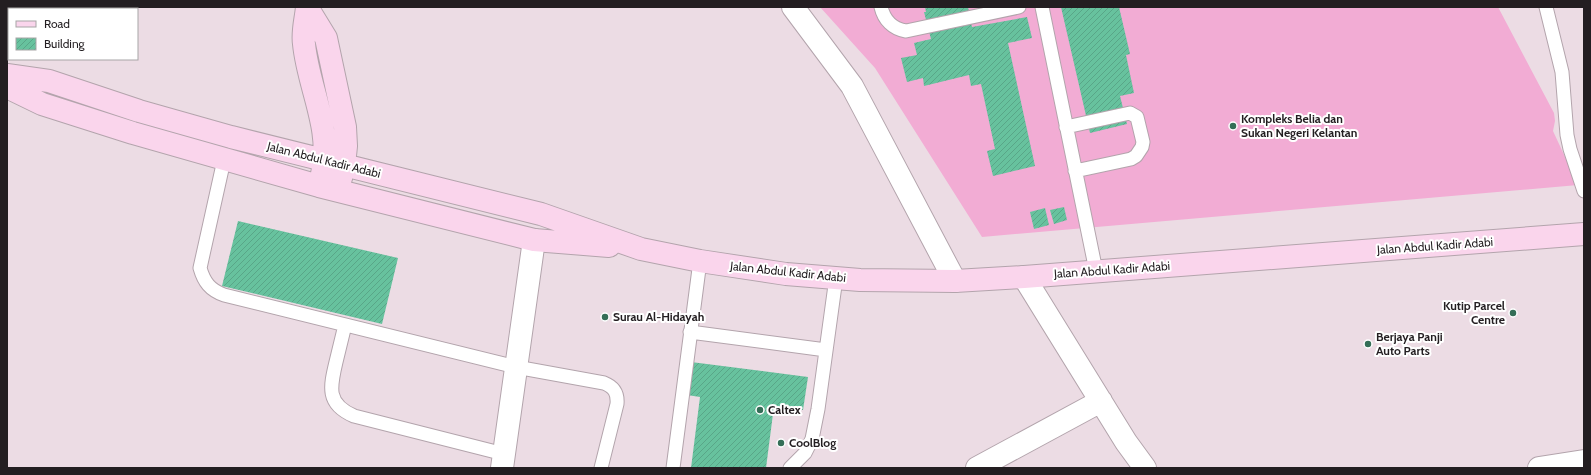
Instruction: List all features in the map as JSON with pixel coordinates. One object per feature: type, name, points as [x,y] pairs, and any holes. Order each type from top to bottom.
[{"type":"main road","points":[[307,7],[326,38],[345,127],[346,146],[335,163],[328,189]]},
{"type":"main road","name":"Jalan Abdul Kadir Adabi","points":[[7,75],[50,81],[140,111],[231,137],[541,214],[640,249]]},
{"type":"main road","name":"Jalan Abdul Kadir Adabi","points":[[7,87],[42,104],[224,160],[328,189],[534,240],[640,249],[700,261],[778,273],[836,278],[955,281],[1096,272],[1584,234]]},
{"type":"street","points":[[793,7],[852,86],[955,281]]},
{"type":"street","points":[[503,461],[534,240]]},
{"type":"street","points":[[1024,277],[1126,442],[1145,468]]},
{"type":"street","points":[[977,468],[1101,401]]},
{"type":"street","points":[[1539,468],[1584,461]]},
{"type":"lane","points":[[881,7],[882,12],[891,24],[900,30],[906,31],[1018,7]]},
{"type":"lane","points":[[1042,7],[1096,272]]},
{"type":"lane","points":[[1546,7],[1562,72],[1567,135],[1584,191]]},
{"type":"lane","points":[[1066,126],[1130,113],[1137,118],[1143,142],[1140,152],[1131,159],[1075,171]]},
{"type":"lane","points":[[224,160],[201,258],[201,272],[207,285],[215,292],[516,367],[604,383],[610,386],[618,397],[601,468]]},
{"type":"lane","points":[[673,468],[700,261]]},
{"type":"lane","points":[[790,468],[805,453],[812,439],[818,409],[836,278]]},
{"type":"lane","points":[[345,325],[331,389],[333,398],[338,407],[345,413],[354,416],[503,461]]},
{"type":"lane","points":[[690,332],[826,350]]},
{"type":"shaded area","name":"Kompleks Belia dan Sukan Negeri Kelantan","points":[[820,7],[1498,7],[1554,113],[1555,121],[1553,131],[1578,185],[982,237],[875,68]]},
{"type":"building","points":[[925,7],[968,7],[972,27],[1027,17],[1032,38],[1008,43],[1035,166],[993,176],[987,151],[995,149],[981,84],[971,86],[969,75],[924,86],[923,78],[907,82],[901,58],[917,55],[914,43],[931,39],[924,12],[926,12]]},
{"type":"building","points":[[1061,7],[1119,7],[1130,54],[1126,55],[1134,93],[1120,96],[1127,124],[1090,133]]},
{"type":"building","points":[[1064,207],[1067,220],[1054,224],[1050,210]]},
{"type":"building","points":[[1045,208],[1049,225],[1034,229],[1030,212]]},
{"type":"building","points":[[238,221],[398,258],[382,324],[222,286]]},
{"type":"building","points":[[691,362],[808,377],[803,410],[774,406],[766,468],[691,468],[700,397],[687,395]]},
{"type":"place","name":"Kompleks Belia dan Sukan Negeri Kelantan","points":[[1233,126]]},
{"type":"place","name":"Kutip Parcel Centre","points":[[1513,313]]},
{"type":"place","name":"Surau Al-Hidayah","points":[[605,317]]},
{"type":"place","name":"Berjaya Panji Auto Parts","points":[[1368,344]]},
{"type":"place","name":"Caltex","points":[[760,410]]},
{"type":"place","name":"CoolBlog","points":[[781,443]]}]
